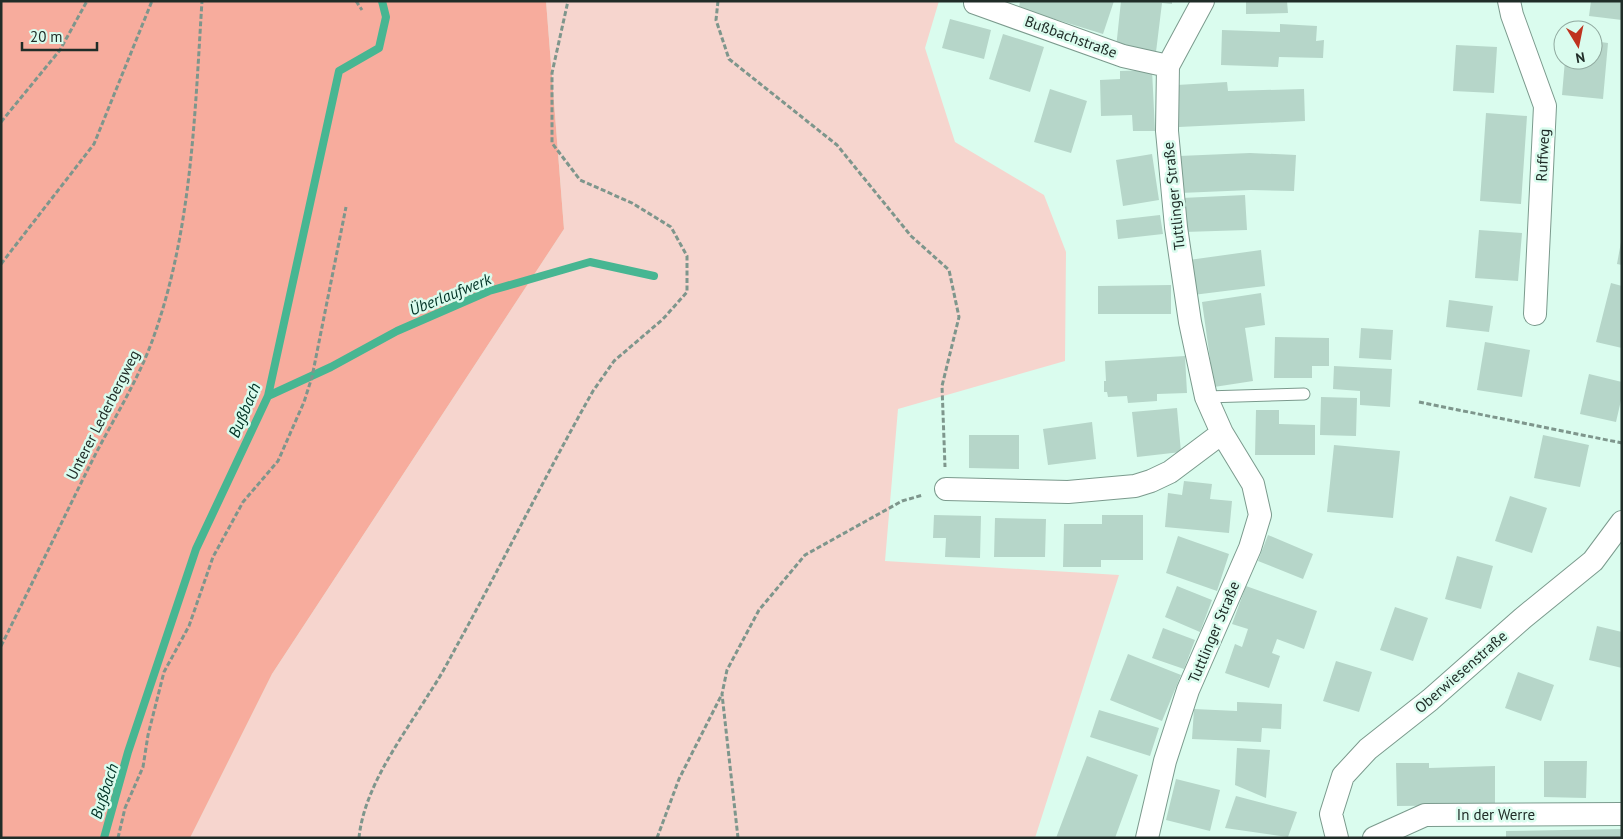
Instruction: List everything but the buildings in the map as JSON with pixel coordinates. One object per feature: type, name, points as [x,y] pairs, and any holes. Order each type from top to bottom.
[{"type":"street","name":"Tuttlinger Straße","points":[[1149,836],[1165,761],[1188,690],[1250,548],[1260,515],[1253,484],[1222,433],[1206,397],[1190,322],[1176,227],[1168,131],[1168,66],[1202,1]]},
{"type":"street","name":"Ruffweg","points":[[1509,1],[1512,15],[1545,106],[1535,314]]},
{"type":"street","name":"Bußbachstraße","points":[[975,4],[1123,56],[1168,66]]},
{"type":"street","points":[[946,489],[1068,492],[1135,486],[1170,472],[1222,433]]},
{"type":"street","name":"Oberwiesenstraße","points":[[1337,838],[1331,814],[1343,776],[1368,749],[1430,700],[1523,618],[1593,562],[1622,522]]},
{"type":"street","name":"In der Werre","points":[[1374,838],[1425,816],[1622,814]]},
{"type":"lane","points":[[1206,397],[1304,394]]},
{"type":"path","points":[[1,122],[60,50],[87,1]]},
{"type":"path","points":[[1,264],[94,144],[152,1]]},
{"type":"path","name":"Unterer Lederbergweg","points":[[1,646],[94,458],[136,380],[156,331],[170,286],[192,158],[202,1]]},
{"type":"path","points":[[356,1],[362,10]]},
{"type":"path","points":[[359,838],[366,805],[383,771],[460,640],[592,391],[614,361],[663,319],[687,292],[687,256],[671,227],[632,202],[580,180],[552,143],[552,73],[568,1]]},
{"type":"path","points":[[657,838],[679,779],[722,694],[727,670],[760,610],[805,555],[902,501],[946,489],[942,386],[959,317],[949,270],[912,236],[837,145],[729,59],[716,20],[718,1]]},
{"type":"path","points":[[118,838],[125,808],[143,766],[148,735],[164,672],[189,626],[213,557],[243,502],[278,461],[304,402],[312,377],[346,207]]},
{"type":"path","points":[[1419,402],[1622,443]]},
{"type":"path","points":[[722,694],[738,838]]},
{"type":"shaded area","points":[[1,1],[546,1],[564,229],[272,674],[190,838],[1,838]]},
{"type":"shaded area","points":[[546,1],[939,1],[925,48],[955,142],[1044,195],[1066,252],[1065,361],[898,409],[885,561],[1119,575],[1035,838],[190,838],[272,674],[564,229]]},
{"type":"waterway","name":"Bußbach","points":[[104,838],[128,752],[196,549],[268,396],[339,71],[379,48],[386,17],[382,1]]},
{"type":"waterway","name":"Überlaufwerk","points":[[268,396],[331,367],[397,331],[489,291],[590,262],[654,276]]}]
